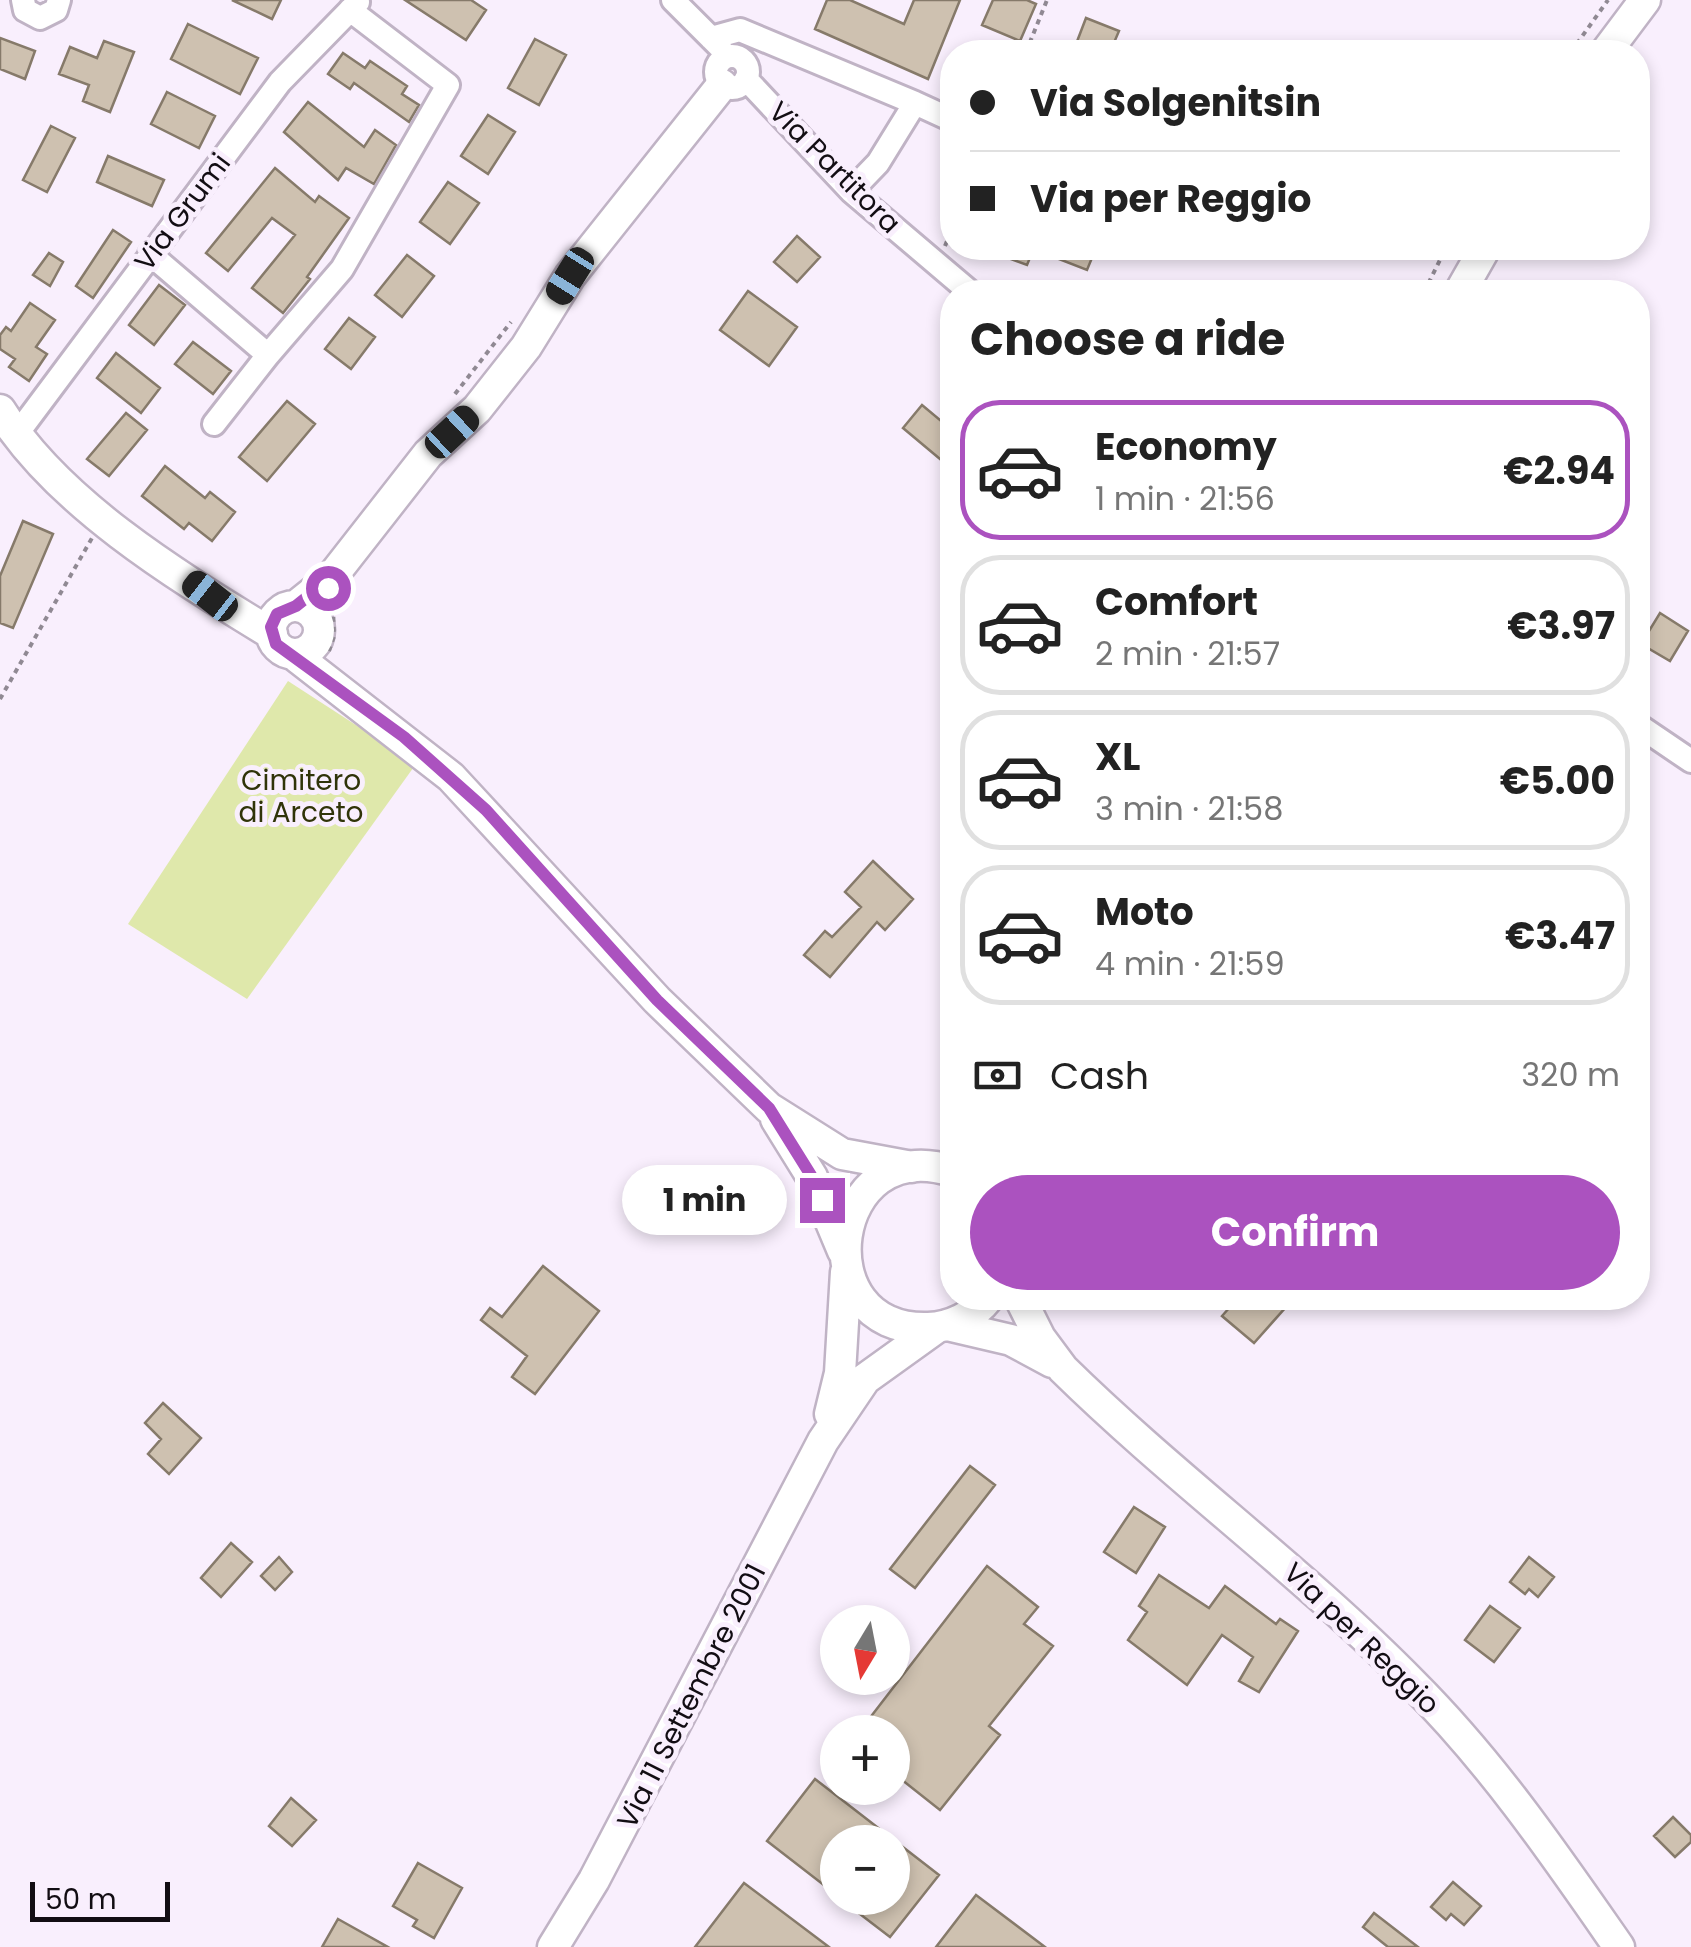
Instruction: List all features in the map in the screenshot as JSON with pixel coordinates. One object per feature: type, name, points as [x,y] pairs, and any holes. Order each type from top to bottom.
[{"type":"street","points":[[23,0],[25,10],[40,18],[56,10],[59,0]]},
{"type":"street","name":"Via Partitora","points":[[673,0],[726,65],[850,191],[956,280]]},
{"type":"street","points":[[1615,40],[1645,0]]},
{"type":"street","points":[[214,424],[342,269],[448,86],[355,5]]},
{"type":"street","name":"Via Grumi","points":[[8,422],[150,254],[280,82],[355,5]]},
{"type":"street","points":[[296,629],[428,454],[477,408],[526,347],[570,276],[726,65],[740,30],[940,114]]},
{"type":"street","points":[[850,191],[878,162],[915,103]]},
{"type":"street","points":[[150,254],[268,355]]},
{"type":"street","points":[[8,422],[55,478],[103,518],[234,612],[296,629],[337,687],[429,757],[486,810],[646,989],[769,1108],[842,1154],[940,1168]]},
{"type":"street","points":[[1650,733],[1691,762]]},
{"type":"street","points":[[769,1108],[812,1177],[859,1294],[880,1314],[906,1326],[942,1326]]},
{"type":"street","name":"Via 11 Settembre 2001","points":[[823,1441],[840,1373],[846,1226],[857,1202],[887,1175],[912,1166]]},
{"type":"street","name":"Via 11 Settembre 2001","points":[[552,1947],[594,1880],[823,1441],[865,1380],[942,1326],[975,1310]]},
{"type":"street","name":"Via per Reggio","points":[[1026,1310],[1040,1338],[1063,1369],[1335,1609],[1415,1686],[1532,1821],[1619,1947]]},
{"type":"street","name":"Via per Reggio","points":[[942,1326],[1010,1340],[1063,1369]]},
{"type":"path","points":[[1031,40],[1047,0]]},
{"type":"path","points":[[1580,40],[1608,0]]},
{"type":"path","points":[[0,699],[103,518]]},
{"type":"green space","name":"Cimitero di Arceto","points":[[288,681],[416,764],[247,999],[128,924]]},
{"type":"building","points":[[232,0],[281,0],[272,19]]},
{"type":"building","points":[[405,0],[471,0],[486,10],[466,40]]},
{"type":"building","points":[[827,0],[850,0],[904,24],[914,0],[960,0],[944,40],[940,40],[928,79],[815,29]]},
{"type":"building","points":[[993,0],[1027,0],[1036,4],[1020,40],[982,25]]},
{"type":"building","points":[[1086,18],[1119,31],[1115,40],[1078,40]]},
{"type":"building","points":[[188,24],[258,58],[240,94],[171,59]]},
{"type":"building","points":[[0,38],[35,51],[25,79],[0,69]]},
{"type":"building","points":[[535,39],[566,55],[539,105],[508,88]]},
{"type":"building","points":[[104,41],[134,52],[110,112],[83,101],[89,85],[59,74],[70,47],[97,58]]},
{"type":"building","points":[[343,53],[365,68],[370,61],[407,86],[402,94],[419,105],[409,122],[354,83],[350,89],[328,74]]},
{"type":"building","points":[[167,92],[215,116],[199,148],[151,124]]},
{"type":"building","points":[[308,102],[364,147],[375,130],[396,145],[374,184],[346,168],[338,180],[284,132]]},
{"type":"building","points":[[488,115],[515,132],[488,174],[461,156]]},
{"type":"building","points":[[51,126],[75,138],[47,192],[23,180]]},
{"type":"building","points":[[108,156],[164,180],[152,206],[97,182]]},
{"type":"building","points":[[275,168],[315,202],[319,196],[349,218],[283,313],[252,288],[295,235],[272,218],[228,271],[206,253]]},
{"type":"building","points":[[448,182],[479,203],[450,244],[420,222]]},
{"type":"building","points":[[113,230],[131,242],[93,298],[76,286]]},
{"type":"building","points":[[797,236],[820,257],[797,282],[774,262]]},
{"type":"building","points":[[49,253],[63,262],[50,286],[33,275]]},
{"type":"building","points":[[407,255],[434,276],[402,317],[375,295]]},
{"type":"building","points":[[1062,260],[1091,260],[1087,270]]},
{"type":"building","points":[[159,285],[185,305],[154,345],[129,325]]},
{"type":"building","points":[[748,291],[797,327],[769,366],[720,330]]},
{"type":"building","points":[[30,303],[55,320],[36,347],[47,354],[29,381],[9,367],[15,359],[0,349],[0,335],[6,327],[11,331]]},
{"type":"building","points":[[349,318],[375,337],[351,369],[325,349]]},
{"type":"building","points":[[193,342],[231,371],[213,394],[175,364]]},
{"type":"building","points":[[116,353],[160,388],[141,413],[97,378]]},
{"type":"building","points":[[287,401],[315,424],[267,481],[239,457]]},
{"type":"building","points":[[922,405],[940,420],[940,459],[903,428]]},
{"type":"building","points":[[126,413],[147,430],[109,476],[87,459]]},
{"type":"building","points":[[165,466],[205,498],[210,492],[235,512],[212,541],[189,523],[184,529],[142,496]]},
{"type":"building","points":[[23,521],[53,534],[13,628],[0,623],[0,576]]},
{"type":"building","points":[[1660,613],[1688,631],[1670,661],[1650,649],[1650,629]]},
{"type":"building","points":[[873,861],[913,899],[885,930],[877,922],[830,977],[804,955],[825,931],[832,937],[861,907],[845,892]]},
{"type":"building","points":[[543,1266],[599,1311],[535,1394],[512,1377],[527,1356],[481,1320],[490,1308],[502,1317]]},
{"type":"building","points":[[1227,1310],[1283,1310],[1254,1343],[1222,1316]]},
{"type":"building","points":[[163,1403],[201,1438],[169,1474],[148,1454],[161,1439],[145,1423]]},
{"type":"building","points":[[970,1466],[995,1485],[915,1588],[890,1569]]},
{"type":"building","points":[[1134,1507],[1165,1527],[1136,1573],[1104,1552]]},
{"type":"building","points":[[231,1543],[252,1562],[221,1597],[201,1578]]},
{"type":"building","points":[[279,1557],[292,1572],[275,1590],[261,1576]]},
{"type":"building","points":[[1529,1557],[1554,1577],[1538,1597],[1529,1589],[1525,1594],[1510,1582]]},
{"type":"building","points":[[987,1566],[1038,1607],[1024,1624],[1053,1646],[989,1726],[1000,1735],[940,1810],[910,1786],[910,1715],[872,1715],[888,1695],[910,1695],[910,1666]]},
{"type":"building","points":[[1159,1575],[1209,1608],[1225,1586],[1276,1624],[1280,1619],[1298,1631],[1259,1692],[1239,1681],[1253,1657],[1222,1635],[1187,1685],[1128,1640],[1147,1612],[1139,1606]]},
{"type":"building","points":[[1490,1606],[1520,1628],[1494,1662],[1465,1640]]},
{"type":"building","points":[[815,1779],[820,1783],[820,1805],[849,1805],[874,1825],[820,1825],[820,1882],[767,1841]]},
{"type":"building","points":[[291,1798],[316,1820],[292,1846],[269,1826]]},
{"type":"building","points":[[1673,1817],[1691,1835],[1691,1842],[1675,1857],[1654,1836]]},
{"type":"building","points":[[910,1853],[939,1875],[910,1912]]},
{"type":"building","points":[[418,1863],[462,1888],[434,1938],[413,1926],[417,1920],[393,1906]]},
{"type":"building","points":[[1453,1882],[1481,1906],[1464,1925],[1451,1914],[1446,1920],[1431,1907]]},
{"type":"building","points":[[744,1883],[829,1947],[695,1947]]},
{"type":"building","points":[[976,1895],[1045,1947],[936,1947]]},
{"type":"building","points":[[1374,1913],[1418,1947],[1388,1947],[1363,1927]]},
{"type":"building","points":[[861,1915],[907,1915],[890,1937]]},
{"type":"building","points":[[338,1919],[388,1947],[322,1947]]},
{"type":"route","points":[[328,588],[331,578],[296,606],[277,614],[271,627],[276,644],[404,737],[486,810],[657,1000],[769,1108],[822,1200]]}]
